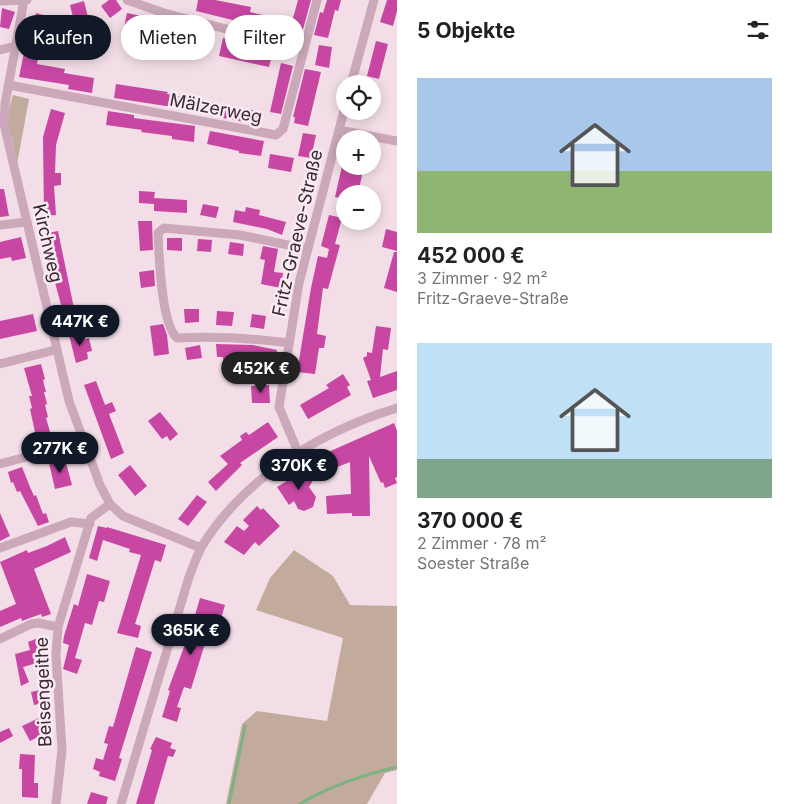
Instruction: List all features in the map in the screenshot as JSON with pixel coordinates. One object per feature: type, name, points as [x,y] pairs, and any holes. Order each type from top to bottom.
[{"type":"street","points":[[0,1],[25,0]]},
{"type":"street","name":"Kirchweg","points":[[22,15],[25,0]]},
{"type":"street","points":[[127,0],[164,13],[225,29]]},
{"type":"street","name":"Mälzerweg","points":[[304,49],[317,0]]},
{"type":"street","points":[[353,75],[374,0]]},
{"type":"street","points":[[0,50],[15,46]]},
{"type":"street","name":"Kirchweg","points":[[15,52],[5,104],[3,142],[27,222],[55,350],[69,401],[96,478],[110,504],[123,516],[201,548]]},
{"type":"street","name":"Mälzerweg","points":[[10,85],[276,135],[283,129],[301,60]]},
{"type":"street","name":"Fritz-Graeve-Straße","points":[[339,130],[342,120]]},
{"type":"street","points":[[381,138],[397,141]]},
{"type":"street","name":"Fritz-Graeve-Straße","points":[[298,452],[279,407],[307,249],[336,141]]},
{"type":"street","points":[[0,225],[27,222]]},
{"type":"street","points":[[289,343],[251,338],[212,336],[177,338],[169,328],[166,314],[160,273],[158,233],[164,228],[214,232],[307,249]]},
{"type":"street","points":[[0,364],[55,350]]},
{"type":"street","points":[[121,804],[189,577],[201,548],[215,527],[261,479],[298,452],[339,430],[397,408]]},
{"type":"street","points":[[0,464],[83,442]]},
{"type":"street","name":"Beisengeithe","points":[[56,804],[62,750],[56,655],[58,627],[91,518],[110,504]]},
{"type":"street","points":[[0,548],[71,522],[90,524]]},
{"type":"street","points":[[0,639],[30,624],[38,623],[58,627]]},
{"type":"shaded area","points":[[13,95],[29,99],[17,164],[12,137],[8,136],[8,115]]},
{"type":"shaded area","points":[[294,550],[333,576],[350,605],[397,606],[397,770],[385,773],[367,804],[226,804],[242,724],[257,711],[327,721],[343,638],[256,610],[270,578]]},
{"type":"building","points":[[109,0],[116,0],[122,9],[111,17],[101,6]]},
{"type":"building","points":[[198,0],[215,0],[251,7],[250,12],[263,15],[225,15],[225,18],[196,11]]},
{"type":"building","points":[[298,0],[311,0],[304,26],[304,15],[294,15]]},
{"type":"building","points":[[327,0],[341,0],[338,11],[335,10],[328,38],[314,35],[320,12],[323,13]]},
{"type":"building","points":[[387,0],[397,0],[397,11],[393,26],[380,22]]},
{"type":"building","points":[[84,1],[88,15],[72,15],[70,5]]},
{"type":"building","points":[[2,8],[15,12],[9,29],[0,27]]},
{"type":"building","points":[[223,38],[225,38],[225,57],[219,56]]},
{"type":"building","points":[[376,41],[388,44],[380,75],[367,75]]},
{"type":"building","points":[[319,45],[332,47],[329,68],[315,65]]},
{"type":"building","points":[[22,60],[38,60],[37,64],[65,69],[64,73],[94,78],[92,93],[68,89],[69,85],[19,77]]},
{"type":"building","points":[[237,60],[271,60],[269,67]]},
{"type":"building","points":[[281,63],[293,66],[281,114],[270,112]]},
{"type":"building","points":[[305,69],[321,72],[308,126],[294,123],[295,117],[293,117]]},
{"type":"building","points":[[116,84],[168,92],[167,94],[263,112],[261,125],[223,118],[224,115],[114,98]]},
{"type":"building","points":[[51,109],[65,113],[56,145],[55,173],[61,173],[61,185],[54,186],[56,215],[44,216],[43,137]]},
{"type":"building","points":[[108,111],[134,115],[134,118],[195,126],[194,142],[172,139],[172,136],[141,132],[142,130],[106,125]]},
{"type":"building","points":[[210,131],[264,141],[261,156],[239,153],[239,151],[207,144]]},
{"type":"building","points":[[303,133],[316,135],[311,158],[298,156]]},
{"type":"building","points":[[270,154],[294,158],[291,172],[268,168]]},
{"type":"building","points":[[340,175],[362,175],[360,185],[338,185]]},
{"type":"building","points":[[0,189],[4,189],[9,216],[0,217]]},
{"type":"building","points":[[139,191],[155,192],[154,198],[187,200],[187,213],[154,211],[154,204],[139,203]]},
{"type":"building","points":[[203,204],[219,207],[216,218],[200,215]]},
{"type":"building","points":[[246,207],[260,210],[259,215],[286,222],[282,235],[267,229],[233,222],[235,210],[245,212]]},
{"type":"building","points":[[329,215],[336,217],[336,230],[339,230],[335,244],[340,245],[328,289],[323,288],[317,334],[326,336],[324,348],[319,348],[315,374],[297,372],[318,256],[327,258],[329,249],[321,246]]},
{"type":"building","points":[[138,221],[152,221],[153,250],[140,251]]},
{"type":"building","points":[[386,229],[397,232],[397,251],[382,247]]},
{"type":"building","points":[[58,231],[75,313],[64,316],[42,234]]},
{"type":"building","points":[[21,237],[26,258],[12,261],[11,257],[0,259],[0,242]]},
{"type":"building","points":[[167,238],[182,238],[182,251],[167,250]]},
{"type":"building","points":[[198,239],[212,240],[211,252],[197,251]]},
{"type":"building","points":[[230,242],[244,244],[243,256],[228,254]]},
{"type":"building","points":[[263,246],[278,249],[274,272],[283,273],[281,288],[261,284],[265,260],[260,259]]},
{"type":"building","points":[[394,252],[397,252],[397,292],[384,288]]},
{"type":"building","points":[[154,270],[155,286],[141,288],[139,272]]},
{"type":"building","points":[[184,309],[199,309],[199,322],[185,323]]},
{"type":"building","points":[[217,311],[234,312],[232,326],[216,325]]},
{"type":"building","points":[[33,314],[37,331],[0,339],[0,321]]},
{"type":"building","points":[[252,314],[266,316],[264,329],[250,327]]},
{"type":"building","points":[[163,324],[167,335],[169,354],[154,356],[150,326]]},
{"type":"building","points":[[376,326],[391,328],[388,350],[383,349],[380,377],[397,371],[397,390],[373,398],[367,381],[371,380],[363,358],[367,356],[367,352],[372,353]]},
{"type":"building","points":[[82,331],[84,339],[89,338],[92,351],[87,352],[88,359],[76,363],[69,335]]},
{"type":"building","points":[[216,344],[253,345],[277,350],[276,363],[236,356],[236,365],[224,366],[223,357],[217,357]]},
{"type":"building","points":[[200,345],[202,358],[187,360],[185,348]]},
{"type":"building","points":[[41,364],[45,379],[43,380],[48,417],[46,418],[53,442],[38,446],[30,409],[32,408],[29,396],[32,396],[24,368]]},
{"type":"building","points":[[343,374],[350,385],[347,387],[351,395],[308,419],[300,405],[329,388],[326,385]]},
{"type":"building","points":[[96,381],[105,405],[112,402],[116,411],[109,414],[124,453],[111,459],[84,385]]},
{"type":"building","points":[[269,385],[270,403],[252,403],[251,386]]},
{"type":"building","points":[[160,412],[178,434],[170,441],[167,436],[162,439],[148,421]]},
{"type":"building","points":[[268,422],[278,437],[240,463],[242,465],[216,491],[208,482],[228,464],[220,456],[242,440],[240,436],[246,432],[249,435]]},
{"type":"building","points":[[394,423],[397,431],[397,477],[395,478],[397,483],[385,488],[369,456],[370,516],[352,516],[352,513],[327,514],[326,496],[351,494],[350,462],[332,469],[326,453]]},
{"type":"building","points":[[65,459],[72,485],[55,489],[49,463]]},
{"type":"building","points":[[130,465],[147,486],[135,496],[118,475]]},
{"type":"building","points":[[22,467],[34,496],[36,495],[43,514],[46,513],[49,522],[38,526],[20,491],[17,492],[13,482],[11,483],[8,472]]},
{"type":"building","points":[[305,470],[312,477],[309,487],[316,497],[313,507],[304,511],[298,509],[294,501],[289,505],[277,487]]},
{"type":"building","points":[[197,495],[207,502],[188,526],[178,519]]},
{"type":"building","points":[[257,506],[261,510],[263,508],[280,526],[259,546],[255,542],[244,555],[224,542],[237,526],[244,531],[249,526],[243,520]]},
{"type":"building","points":[[0,513],[10,536],[0,541]]},
{"type":"building","points":[[98,526],[166,545],[161,562],[155,560],[135,624],[141,626],[138,638],[117,633],[141,555],[129,552],[130,549],[103,540],[97,561],[89,558]]},
{"type":"building","points":[[65,537],[71,552],[34,569],[51,614],[42,617],[41,614],[22,621],[21,618],[0,627],[0,611],[16,604],[0,562],[27,550],[28,553],[47,546]]},
{"type":"building","points":[[87,574],[110,581],[104,602],[99,601],[92,625],[85,623],[75,658],[82,660],[77,674],[63,669],[69,645],[63,643],[74,604],[78,606]]},
{"type":"building","points":[[200,598],[225,605],[220,622],[206,618],[201,636],[207,637],[191,689],[184,687],[177,707],[181,708],[177,722],[162,717],[170,691],[168,690],[187,639],[189,625],[193,622]]},
{"type":"building","points":[[38,638],[43,653],[34,655],[37,663],[23,667],[29,682],[21,686],[15,654],[30,650],[28,642]]},
{"type":"building","points":[[136,647],[152,652],[119,758],[122,759],[115,781],[99,776],[100,772],[93,769],[96,758],[103,760],[108,744],[104,743],[109,726],[113,727]]},
{"type":"building","points":[[45,689],[48,702],[34,705],[31,692]]},
{"type":"building","points":[[41,717],[48,732],[30,741],[22,726]]},
{"type":"building","points":[[9,728],[13,736],[0,743],[0,732]]},
{"type":"building","points":[[156,737],[172,743],[170,748],[176,750],[173,757],[168,756],[154,804],[136,804],[152,750],[150,749]]},
{"type":"building","points":[[20,754],[35,755],[34,783],[38,783],[38,798],[22,797],[22,769],[19,769]]},
{"type":"building","points":[[91,792],[108,797],[106,804],[87,804]]},
{"type":"waterway","points":[[229,804],[245,726]]},
{"type":"waterway","points":[[300,804],[347,782],[397,767]]}]
